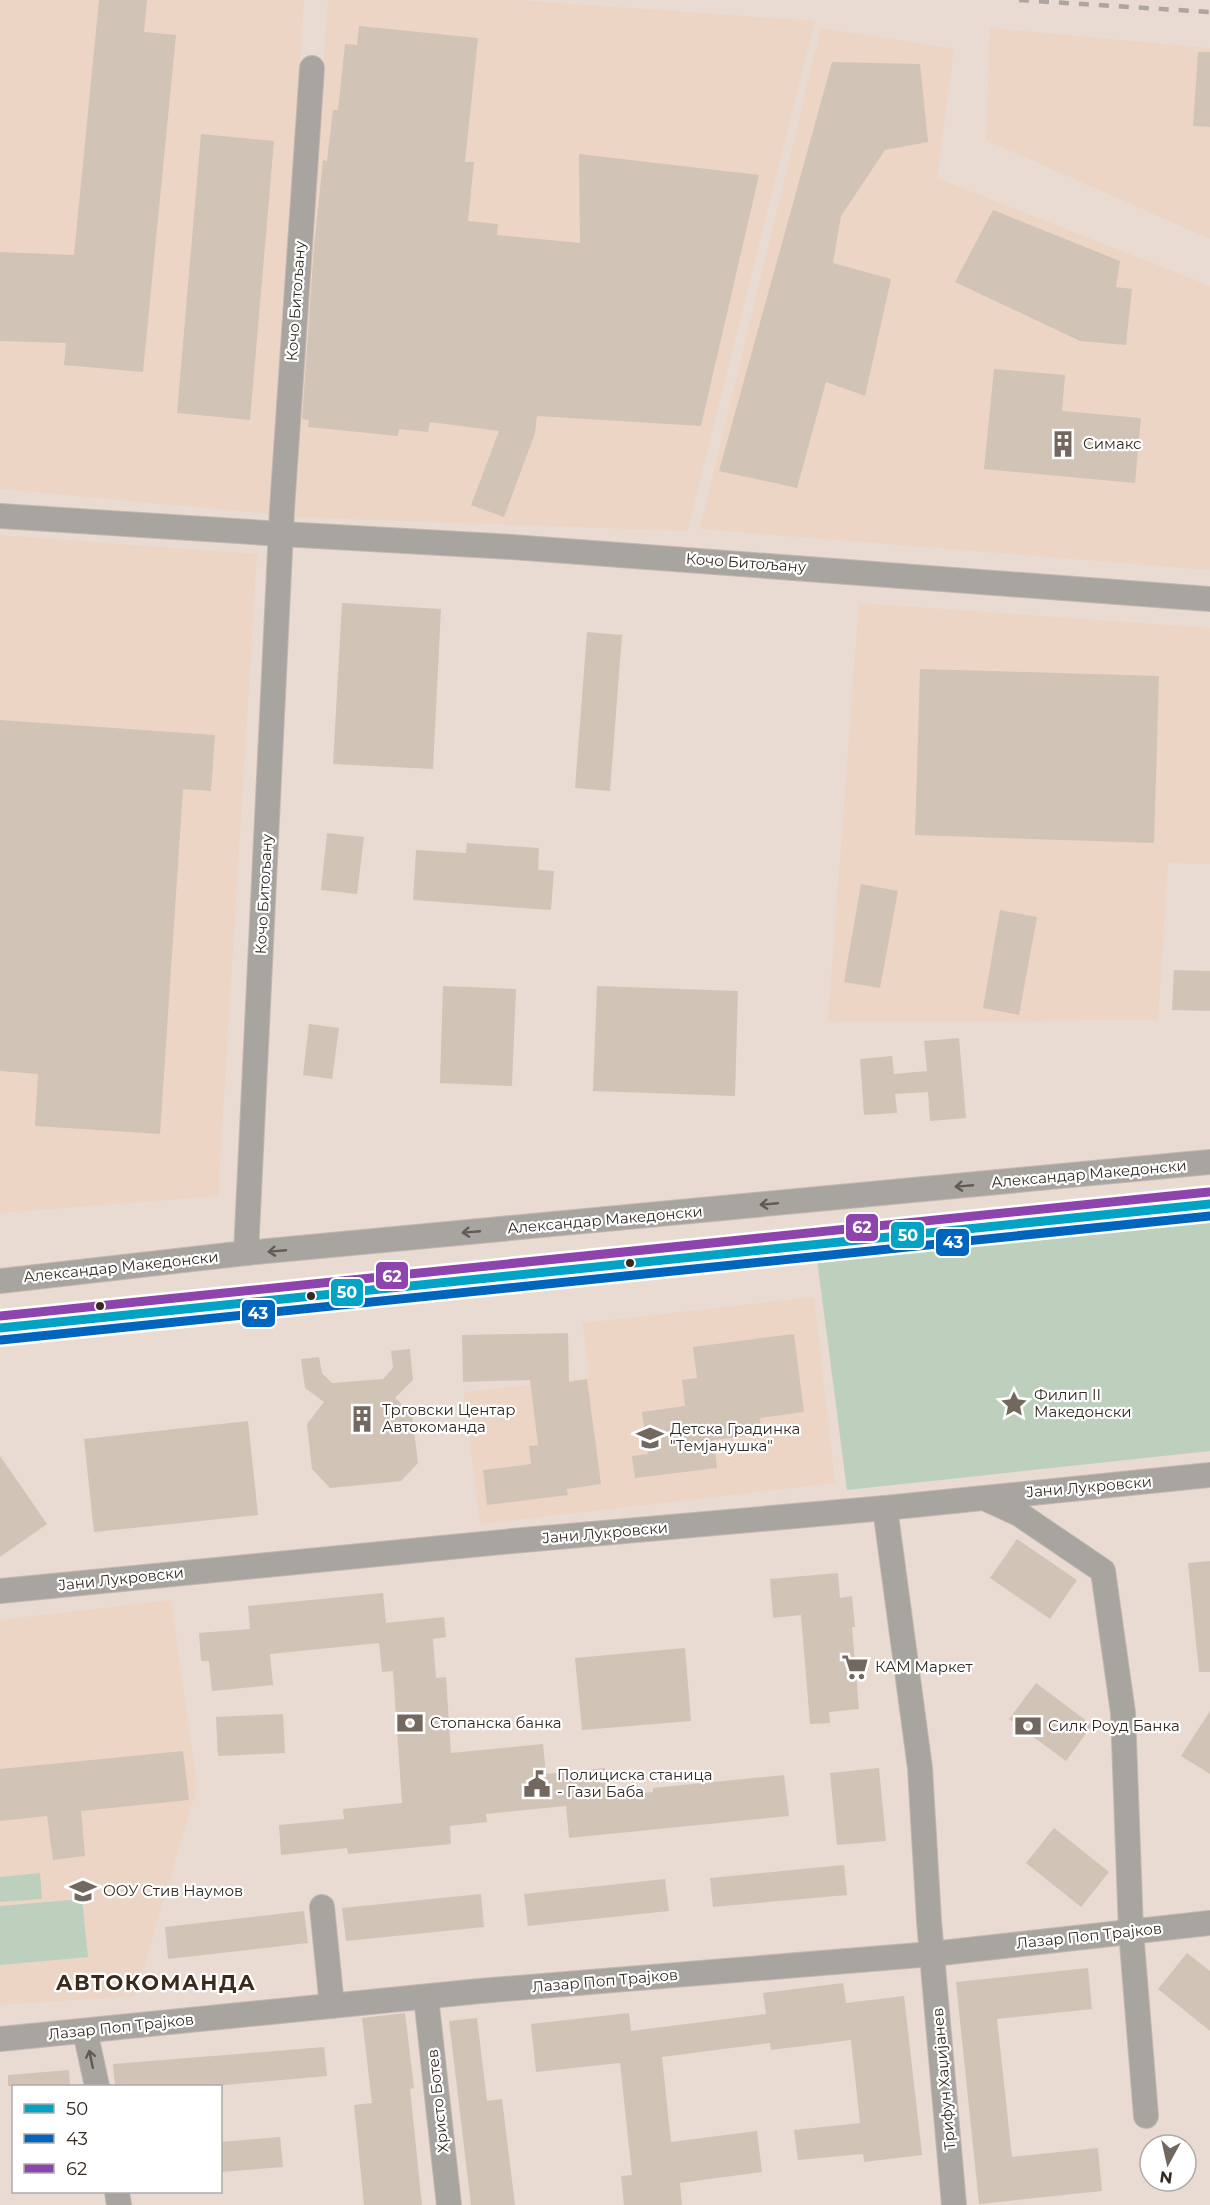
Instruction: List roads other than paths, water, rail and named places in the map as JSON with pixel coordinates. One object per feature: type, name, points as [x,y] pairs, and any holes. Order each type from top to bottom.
[{"type":"street","name":"Кочо Битољану","points":[[246,1253],[282,534],[312,68]]},
{"type":"street","name":"Кочо Битољану","points":[[0,516],[536,548],[1210,599]]},
{"type":"street","name":"Александар Македонски","points":[[0,1281],[246,1253],[1210,1162]]},
{"type":"street","points":[[0,1328],[1210,1204]]},
{"type":"street","name":"Јани Лукровски","points":[[0,1591],[512,1541],[885,1508],[1210,1475]]},
{"type":"street","points":[[982,1497],[1019,1514],[1103,1571],[1123,1713],[1131,1931],[1146,2116]]},
{"type":"street","name":"Трифун Хаџијанев","points":[[885,1508],[920,1768],[932,1954],[954,2205]]},
{"type":"street","points":[[322,1907],[332,2006]]},
{"type":"street","name":"Лазар Поп Трајков","points":[[0,2039],[426,1996],[932,1954],[1210,1923]]},
{"type":"street","name":"Христо Ботев","points":[[426,1996],[449,2205]]},
{"type":"street","points":[[85,2031],[97,2085]]},
{"type":"railway","points":[[1019,0],[1210,12]]},
{"type":"place","name":"Симакс","points":[[1063,444]]},
{"type":"place","name":"Филип II Македонски","points":[[1014,1404]]},
{"type":"place","name":"Трговски Центар Автокоманда","points":[[362,1419]]},
{"type":"place","name":"Детска Градинка \"Темјанушка\"","points":[[650,1438]]},
{"type":"place","name":"КАМ Маркет","points":[[855,1667]]},
{"type":"place","name":"Стопанска банка","points":[[410,1723]]},
{"type":"place","name":"Силк Роуд Банка","points":[[1028,1726]]},
{"type":"place","name":"Полициска станица - Гази Баба","points":[[537,1784]]},
{"type":"place","name":"ООУ Стив Наумов","points":[[83,1891]]},
{"type":"district","name":"АВТОКОМАНДА","points":[[156,1983]]}]
